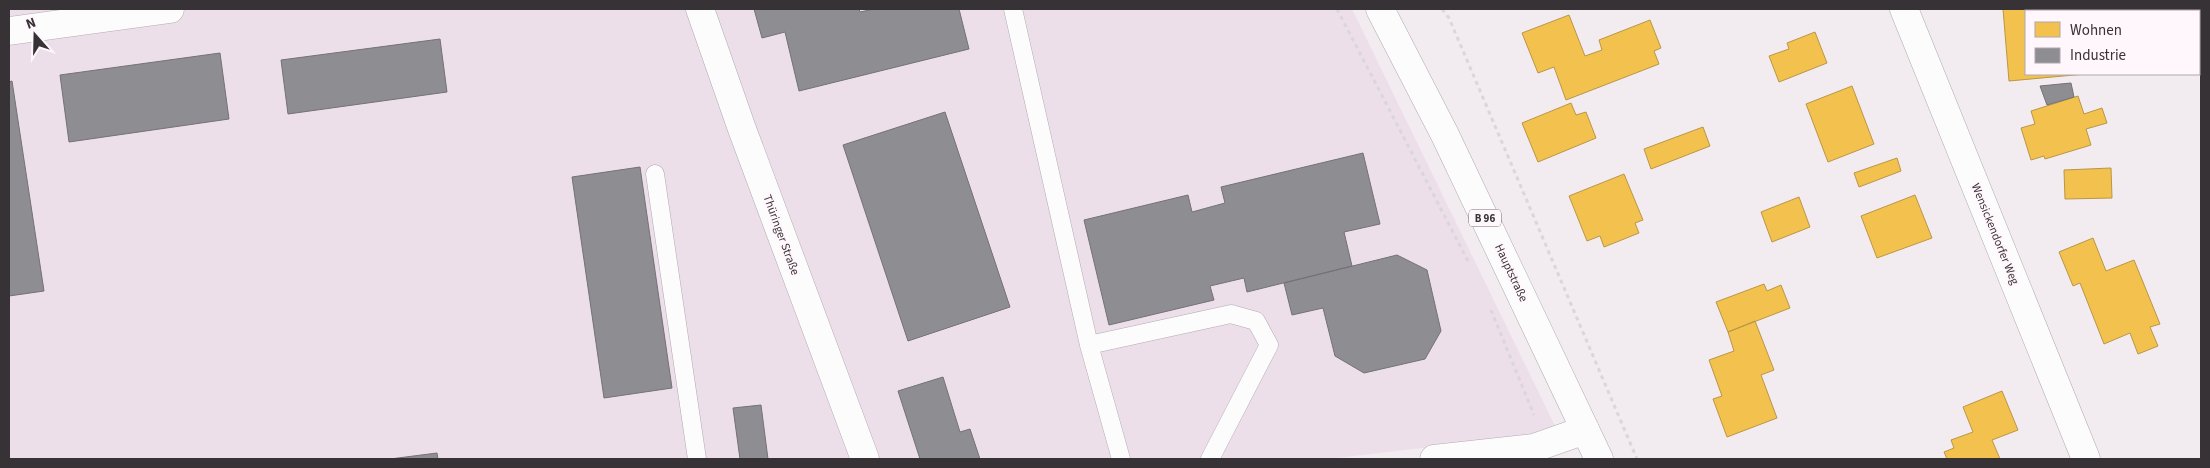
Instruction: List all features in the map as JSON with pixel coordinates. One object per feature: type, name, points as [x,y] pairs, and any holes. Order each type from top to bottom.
[{"type":"street","points":[[9,30],[170,9]]},
{"type":"street","name":"Thüringer Straße","points":[[700,9],[742,130],[865,459]]},
{"type":"street","name":"Hauptstraße","points":[[1380,9],[1446,135],[1598,459]]},
{"type":"street","name":"Wensickendorfer Weg","points":[[1904,9],[2086,459]]},
{"type":"street","points":[[1434,459],[1477,457],[1534,448],[1585,430]]},
{"type":"lane","points":[[1012,9],[1089,345],[1121,459]]},
{"type":"lane","points":[[656,174],[697,459]]},
{"type":"lane","points":[[1089,345],[1231,314],[1256,321],[1269,345],[1210,459]]},
{"type":"path","points":[[1337,9],[1470,266]]},
{"type":"path","points":[[1442,9],[1449,18],[1637,459]]},
{"type":"path","points":[[1488,301],[1546,444]]},
{"type":"shaded area","points":[[9,9],[1352,9],[1556,428],[1540,434],[1328,459],[9,459]]},
{"type":"building: Wohnen","points":[[2003,9],[2079,9],[2025,10],[2025,75],[2074,75],[2009,81]]},
{"type":"building: Wohnen","points":[[1569,15],[1585,56],[1602,50],[1599,40],[1650,20],[1661,48],[1654,51],[1659,64],[1566,100],[1554,67],[1538,73],[1522,33]]},
{"type":"building: Wohnen","points":[[1815,32],[1827,63],[1779,82],[1769,56],[1789,49],[1787,43]]},
{"type":"building: Wohnen","points":[[1852,86],[1874,144],[1828,162],[1806,104]]},
{"type":"building: Wohnen","points":[[2078,96],[2084,114],[2102,108],[2107,123],[2086,129],[2091,145],[2045,159],[2044,156],[2031,160],[2021,128],[2035,124],[2031,111]]},
{"type":"building: Wohnen","points":[[1571,103],[1576,115],[1586,112],[1596,138],[1538,162],[1522,123]]},
{"type":"building: Wohnen","points":[[1703,127],[1710,146],[1651,169],[1644,149]]},
{"type":"building: Wohnen","points":[[1897,158],[1901,171],[1859,187],[1854,173]]},
{"type":"building: Wohnen","points":[[2111,168],[2112,198],[2065,199],[2064,170]]},
{"type":"building: Wohnen","points":[[1624,174],[1643,220],[1635,223],[1639,233],[1604,247],[1600,236],[1587,241],[1569,196]]},
{"type":"building: Wohnen","points":[[1915,195],[1932,238],[1877,258],[1861,216]]},
{"type":"building: Wohnen","points":[[1799,197],[1810,227],[1772,242],[1761,212]]},
{"type":"building: Wohnen","points":[[2093,238],[2106,271],[2134,260],[2160,324],[2150,327],[2158,346],[2138,354],[2130,333],[2104,344],[2080,283],[2073,286],[2059,252]]},
{"type":"building: Wohnen","points":[[1764,284],[1767,291],[1781,285],[1790,308],[1728,332],[1716,302]]},
{"type":"building: Wohnen","points":[[1755,321],[1774,370],[1761,375],[1777,418],[1727,437],[1713,399],[1722,396],[1709,360],[1734,351],[1728,332]]},
{"type":"building: Wohnen","points":[[2002,391],[2018,430],[1992,440],[2000,459],[1947,459],[1944,452],[1954,448],[1951,440],[1973,432],[1963,407]]},
{"type":"building: Industrie","points":[[754,9],[859,9],[860,12],[874,9],[959,9],[969,49],[799,91],[785,32],[762,38]]},
{"type":"building: Industrie","points":[[440,39],[447,92],[288,114],[281,60]]},
{"type":"building: Industrie","points":[[220,53],[229,119],[69,142],[60,75]]},
{"type":"building: Industrie","points":[[12,81],[44,291],[9,296],[9,82]]},
{"type":"building: Industrie","points":[[2071,83],[2074,97],[2047,105],[2040,86]]},
{"type":"building: Industrie","points":[[945,112],[1010,307],[908,341],[843,145]]},
{"type":"building: Industrie","points":[[1363,153],[1380,224],[1344,232],[1352,266],[1247,292],[1244,278],[1210,286],[1214,300],[1109,325],[1084,220],[1188,195],[1192,212],[1225,203],[1221,187]]},
{"type":"building: Industrie","points":[[640,167],[672,388],[604,398],[572,177]]},
{"type":"building: Industrie","points":[[1397,255],[1427,270],[1441,331],[1425,359],[1364,373],[1335,356],[1323,308],[1292,315],[1284,283]]},
{"type":"building: Industrie","points":[[943,377],[960,432],[970,429],[980,459],[920,459],[898,391]]},
{"type":"building: Industrie","points":[[761,405],[768,459],[740,459],[733,408]]},
{"type":"building: Industrie","points":[[437,453],[438,459],[390,459]]}]
